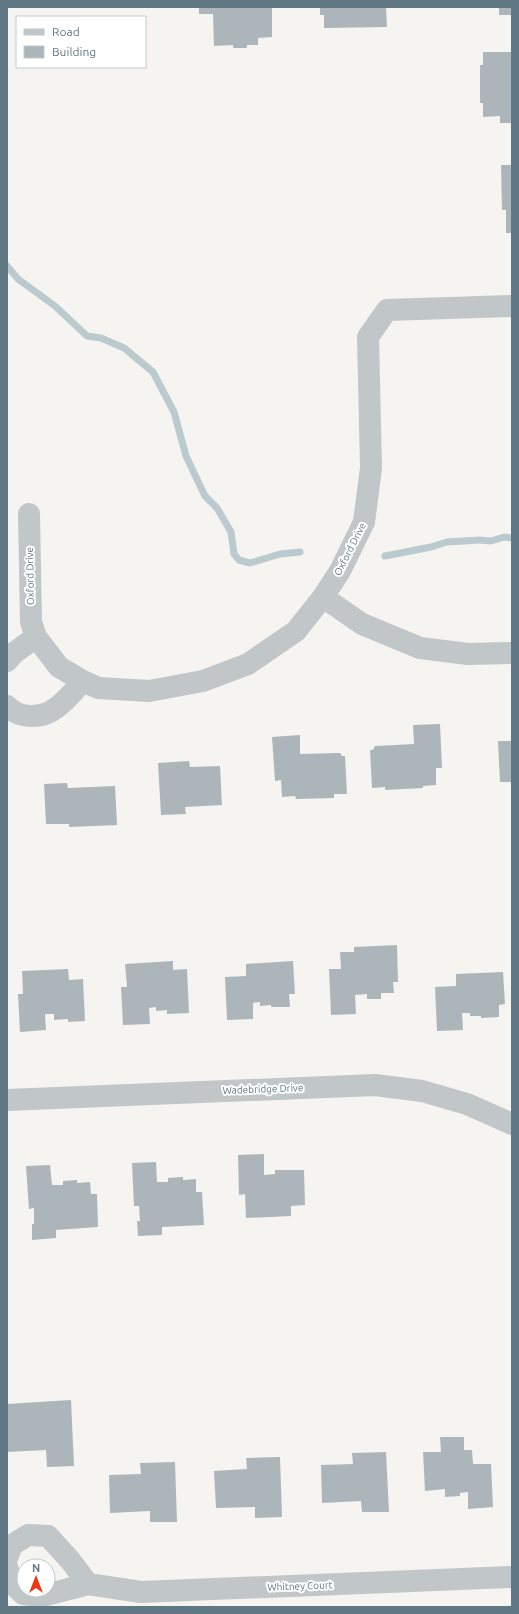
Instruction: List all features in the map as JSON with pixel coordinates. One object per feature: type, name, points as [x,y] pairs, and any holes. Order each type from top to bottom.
[{"type":"street","name":"Oxford Drive","points":[[29,514],[31,622],[36,637],[59,666],[84,682],[98,688],[149,692],[203,682],[248,664],[296,631],[323,597],[340,571],[364,522],[371,468],[368,337],[386,310],[512,306]]},
{"type":"street","points":[[323,597],[362,624],[420,648],[468,654],[512,653]]},
{"type":"street","points":[[7,661],[14,653],[36,637]]},
{"type":"street","points":[[7,706],[12,712],[27,717],[43,715],[56,709],[84,682]]},
{"type":"street","name":"Wadebridge Drive","points":[[7,1100],[375,1085],[422,1091],[467,1104],[512,1124]]},
{"type":"street","points":[[7,1558],[12,1545],[28,1535],[48,1536],[70,1560],[88,1584]]},
{"type":"street","name":"Whitney Court","points":[[7,1567],[12,1583],[23,1594],[42,1596],[88,1584],[141,1592],[512,1577]]},
{"type":"building","points":[[199,7],[272,7],[272,37],[258,38],[258,45],[247,45],[247,48],[233,48],[233,45],[214,46],[213,14],[199,14]]},
{"type":"building","points":[[320,7],[386,7],[387,27],[324,28],[324,15],[320,15]]},
{"type":"building","points":[[499,7],[512,7],[512,15],[499,15]]},
{"type":"building","points":[[483,52],[512,52],[512,123],[500,123],[500,116],[483,117],[483,103],[480,103],[480,65],[483,65]]},
{"type":"building","points":[[501,165],[512,165],[512,233],[506,233],[506,210],[502,210]]},
{"type":"building","points":[[440,724],[442,768],[436,768],[436,785],[423,786],[423,788],[385,790],[385,787],[372,788],[370,750],[373,750],[375,746],[414,744],[413,725]]},
{"type":"building","points":[[300,735],[300,754],[340,753],[342,756],[345,756],[347,794],[334,794],[334,798],[296,799],[295,796],[282,797],[281,780],[275,781],[272,737]]},
{"type":"building","points":[[498,741],[512,741],[512,782],[500,782]]},
{"type":"building","points":[[189,761],[190,767],[220,766],[222,805],[185,807],[186,814],[161,815],[158,763]]},
{"type":"building","points":[[67,783],[68,788],[115,786],[117,825],[69,827],[69,824],[46,824],[44,784]]},
{"type":"building","points":[[397,945],[398,982],[393,982],[394,993],[381,993],[381,999],[367,999],[367,994],[355,995],[356,1014],[331,1015],[329,969],[341,969],[340,952],[354,952],[354,947]]},
{"type":"building","points":[[173,961],[173,970],[187,969],[189,1013],[167,1014],[167,1010],[156,1011],[156,1007],[149,1008],[150,1024],[123,1025],[121,987],[127,987],[125,964]]},
{"type":"building","points":[[293,961],[295,994],[289,994],[290,1007],[271,1007],[271,1005],[260,1006],[260,1002],[253,1003],[253,1019],[227,1020],[225,977],[246,976],[246,964]]},
{"type":"building","points":[[68,969],[69,980],[83,979],[85,1021],[68,1022],[68,1019],[54,1020],[54,1014],[45,1014],[46,1030],[20,1032],[18,994],[23,994],[22,971]]},
{"type":"building","points":[[503,972],[505,1004],[499,1005],[499,1017],[481,1018],[481,1016],[470,1016],[470,1013],[462,1013],[463,1030],[437,1031],[435,987],[456,986],[456,974]]},
{"type":"building","points":[[264,1154],[264,1175],[275,1174],[275,1170],[304,1170],[305,1205],[291,1206],[291,1216],[246,1218],[245,1194],[239,1195],[238,1155]]},
{"type":"building","points":[[156,1162],[157,1182],[168,1182],[168,1178],[183,1177],[183,1180],[196,1179],[196,1192],[202,1192],[204,1225],[162,1227],[162,1235],[138,1236],[137,1221],[140,1221],[139,1206],[134,1206],[132,1163]]},
{"type":"building","points":[[50,1165],[52,1185],[63,1185],[63,1181],[77,1180],[77,1183],[90,1182],[91,1194],[97,1194],[98,1227],[56,1230],[56,1238],[32,1240],[34,1208],[29,1209],[26,1166]]},
{"type":"building","points":[[71,1400],[74,1466],[47,1467],[46,1450],[7,1452],[7,1404]]},
{"type":"building","points":[[440,1437],[464,1437],[464,1450],[472,1450],[473,1464],[491,1464],[493,1507],[468,1509],[468,1492],[460,1493],[460,1496],[445,1497],[445,1489],[425,1491],[423,1452],[441,1452]]},
{"type":"building","points":[[386,1452],[389,1512],[362,1512],[361,1501],[322,1503],[321,1465],[353,1464],[352,1453]]},
{"type":"building","points":[[280,1457],[282,1517],[255,1518],[255,1507],[216,1508],[214,1471],[247,1469],[246,1458]]},
{"type":"building","points":[[175,1462],[177,1522],[150,1522],[150,1511],[110,1513],[109,1475],[141,1474],[140,1463]]},
{"type":"waterway","points":[[7,266],[18,279],[55,306],[87,336],[101,338],[124,348],[153,372],[174,412],[186,456],[205,496],[217,508],[231,532],[234,554],[239,560],[250,563],[280,554],[300,552]]},
{"type":"waterway","points":[[385,556],[431,547],[447,542],[480,540],[491,541],[504,537],[512,538]]}]
